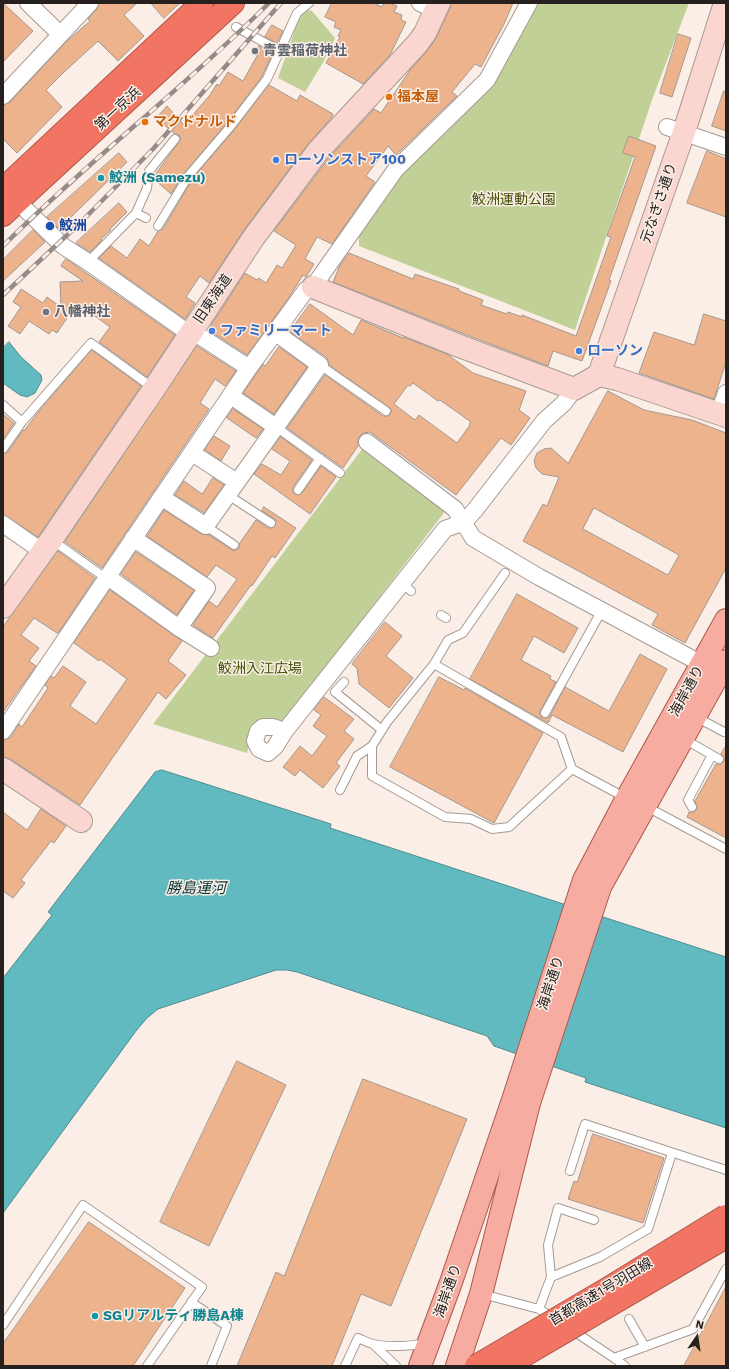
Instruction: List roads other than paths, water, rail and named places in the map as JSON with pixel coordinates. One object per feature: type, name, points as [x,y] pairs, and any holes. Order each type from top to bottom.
[{"type":"highway","name":"第一京浜","points":[[8,202],[202,3]]},
{"type":"highway","name":"第一京浜","points":[[8,202],[233,3]]},
{"type":"highway","name":"首都高速1号羽田線","points":[[476,1366],[607,1289],[726,1216]]},
{"type":"highway","name":"首都高速1号羽田線","points":[[506,1366],[726,1237]]},
{"type":"main road","name":"海岸通り","points":[[420,1366],[529,1077],[592,884],[637,802],[702,664],[726,620]]},
{"type":"main road","name":"海岸通り","points":[[637,802],[684,738],[726,661]]},
{"type":"main road","name":"海岸通り","points":[[457,1366],[481,1294],[529,1103],[529,1077]]},
{"type":"main road","points":[[468,1366],[481,1294]]},
{"type":"street","points":[[28,3],[60,34]]},
{"type":"street","points":[[3,96],[90,3]]},
{"type":"street","points":[[3,731],[249,368],[306,290],[313,287],[396,169],[486,80],[529,3]]},
{"type":"street","name":"元なぎさ通り","points":[[599,375],[676,129],[725,3]]},
{"type":"street","name":"旧東海道","points":[[3,607],[47,546],[154,389],[254,237],[318,150],[418,43],[425,33],[431,5]]},
{"type":"street","points":[[676,129],[726,147]]},
{"type":"street","points":[[8,202],[63,246],[191,333],[249,368]]},
{"type":"street","points":[[313,287],[462,347],[574,389]]},
{"type":"street","points":[[161,497],[206,526],[320,365],[276,333]]},
{"type":"street","points":[[285,730],[407,587],[445,529],[464,522],[544,421],[564,403],[574,389],[599,375],[617,379],[722,415],[726,393]]},
{"type":"street","points":[[231,396],[276,427]]},
{"type":"street","points":[[367,442],[455,509],[473,538],[539,577],[702,664]]},
{"type":"street","points":[[192,453],[232,488]]},
{"type":"street","points":[[3,524],[47,546]]},
{"type":"street","points":[[134,538],[207,588],[179,628]]},
{"type":"street","points":[[107,578],[210,648]]},
{"type":"street","points":[[3,769],[81,821]]},
{"type":"lane","points":[[158,226],[189,175],[230,127],[267,79],[297,13],[309,3]]},
{"type":"lane","points":[[236,27],[280,51]]},
{"type":"lane","points":[[88,262],[136,213],[147,188],[149,171],[175,139]]},
{"type":"lane","points":[[136,213],[146,218]]},
{"type":"lane","points":[[3,449],[22,422],[91,344],[154,389]]},
{"type":"lane","points":[[320,365],[386,411]]},
{"type":"lane","points":[[3,405],[22,422]]},
{"type":"lane","points":[[276,427],[340,473]]},
{"type":"lane","points":[[298,490],[320,458]]},
{"type":"lane","points":[[232,488],[271,523]]},
{"type":"lane","points":[[206,526],[234,545]]},
{"type":"lane","points":[[47,546],[107,578]]},
{"type":"lane","points":[[340,790],[358,756],[372,746],[387,722],[434,664],[448,640],[463,633],[505,573]]},
{"type":"lane","points":[[545,713],[602,610]]},
{"type":"lane","points":[[434,664],[561,737],[572,769],[726,849]]},
{"type":"lane","points":[[344,682],[335,692],[382,730]]},
{"type":"lane","points":[[696,716],[724,732]]},
{"type":"lane","points":[[684,738],[715,757],[688,800],[692,807]]},
{"type":"lane","points":[[372,746],[372,776],[445,817],[470,819],[492,829],[509,827],[572,769]]},
{"type":"lane","points":[[570,1171],[585,1124],[726,1170]]},
{"type":"lane","points":[[551,1278],[600,1257],[648,1229],[672,1153]]},
{"type":"lane","points":[[3,1325],[83,1204],[202,1287],[147,1366]]},
{"type":"lane","points":[[539,1309],[551,1278],[548,1245],[558,1208],[594,1220]]},
{"type":"lane","points":[[614,1358],[693,1328],[726,1269]]},
{"type":"lane","points":[[481,1294],[539,1309],[625,1366]]},
{"type":"lane","points":[[191,1302],[226,1326],[211,1366]]},
{"type":"lane","points":[[629,1319],[645,1347]]},
{"type":"lane","points":[[346,1366],[358,1338],[373,1344],[406,1346],[422,1344],[430,1341]]},
{"type":"lane","points":[[373,1344],[396,1366]]},
{"type":"water","points":[[9,342],[21,357],[41,375],[42,380],[35,393],[27,397],[20,395],[3,383],[3,348]]},
{"type":"water","name":"勝島運河","points":[[162,770],[331,824],[330,828],[726,957],[726,1128],[585,1082],[586,1078],[494,1046],[487,1036],[297,972],[276,970],[158,1009],[147,1018],[3,1213],[3,978],[52,915],[48,912],[155,772]]},
{"type":"railway","points":[[3,246],[68,184],[204,65],[269,3]]},
{"type":"railway","points":[[3,295],[79,224],[153,149],[281,3]]},
{"type":"place","name":"青雲稲荷神社","points":[[255,51]]},
{"type":"place","name":"福本屋","points":[[389,97]]},
{"type":"place","name":"マクドナルド","points":[[145,122]]},
{"type":"place","name":"ローソンストア100","points":[[276,160]]},
{"type":"place","name":"鮫洲 (Samezu)","points":[[101,178]]},
{"type":"place","name":"鮫洲","points":[[50,226]]},
{"type":"place","name":"八幡神社","points":[[46,312]]},
{"type":"place","name":"ファミリーマート","points":[[212,331]]},
{"type":"place","name":"ローソン","points":[[579,351]]},
{"type":"place","name":"SGリアルティ勝島A棟","points":[[95,1316]]},
{"type":"park label","name":"鮫洲運動公園","points":[[514,200]]},
{"type":"park label","name":"鮫洲入江広場","points":[[260,669]]}]
